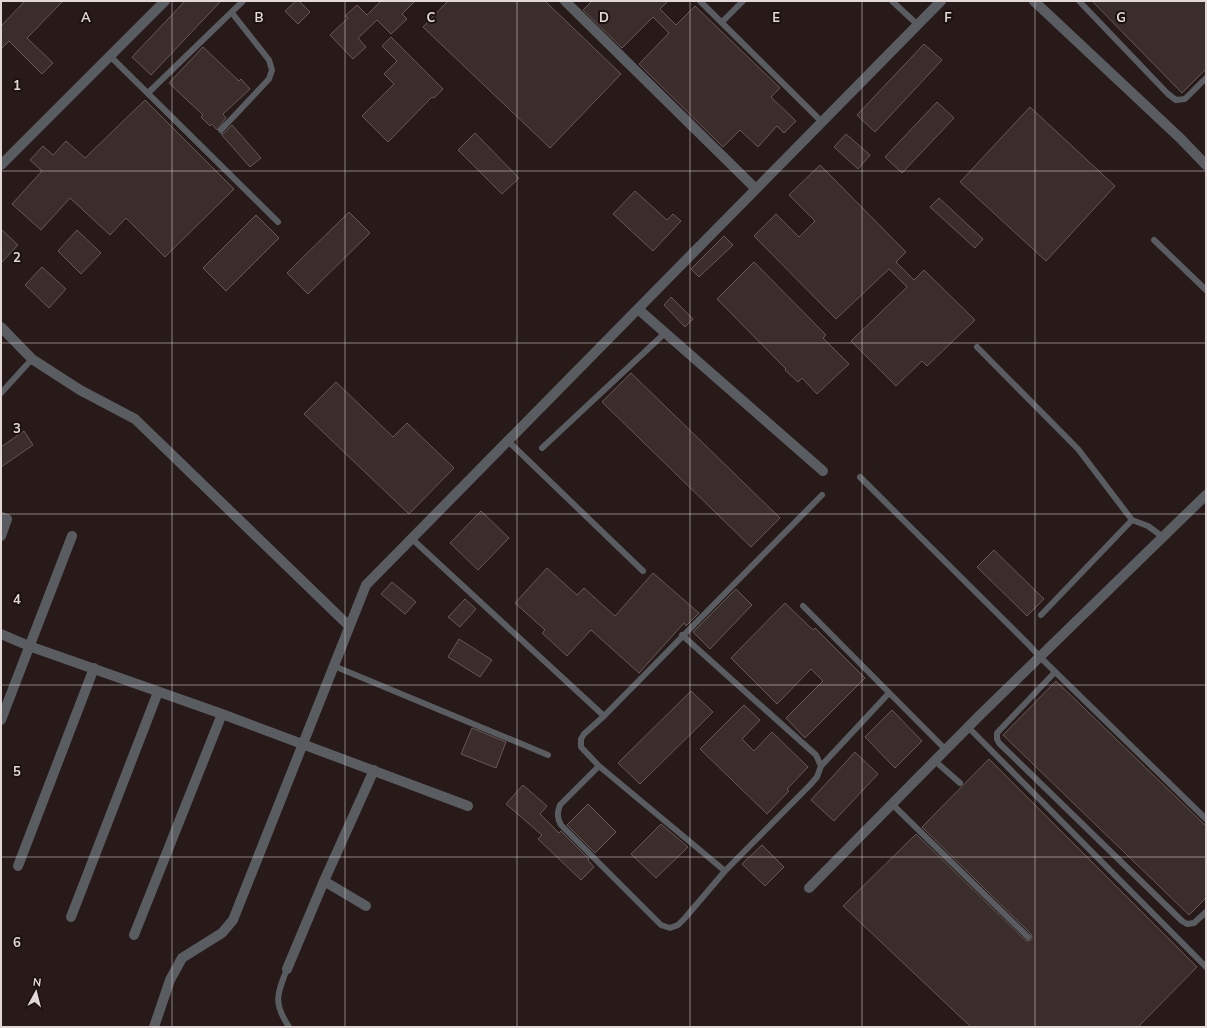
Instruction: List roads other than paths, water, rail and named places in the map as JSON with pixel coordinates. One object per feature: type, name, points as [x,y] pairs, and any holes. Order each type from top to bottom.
[{"type":"street","points":[[1,165],[165,1]]},
{"type":"street","points":[[565,1],[756,189]]},
{"type":"street","points":[[154,1027],[170,980],[182,958],[222,933],[233,920],[366,585],[942,1]]},
{"type":"street","points":[[1034,1],[1180,138],[1206,165]]},
{"type":"street","points":[[638,309],[664,334],[823,471]]},
{"type":"street","points":[[1,327],[32,359],[80,390],[134,420],[349,626]]},
{"type":"street","points":[[809,888],[968,727],[1206,495]]},
{"type":"street","points":[[1,517],[7,519],[1,536]]},
{"type":"street","points":[[1,720],[72,536]]},
{"type":"street","points":[[1,634],[30,646],[222,714],[468,806]]},
{"type":"street","points":[[18,866],[94,668]]},
{"type":"street","points":[[71,917],[158,692]]},
{"type":"street","points":[[134,935],[222,714]]},
{"type":"street","points":[[287,969],[324,881],[374,770]]},
{"type":"street","points":[[324,881],[366,906]]},
{"type":"lane","points":[[148,93],[243,1]]},
{"type":"lane","points":[[700,1],[822,122]]},
{"type":"lane","points":[[722,22],[743,1]]},
{"type":"lane","points":[[892,1],[918,25]]},
{"type":"lane","points":[[1079,1],[1168,94],[1176,100],[1185,99],[1206,78]]},
{"type":"lane","points":[[221,130],[269,79],[272,70],[270,60],[232,13]]},
{"type":"lane","points":[[110,56],[278,222]]},
{"type":"lane","points":[[1154,240],[1206,290]]},
{"type":"lane","points":[[542,448],[664,334]]},
{"type":"lane","points":[[977,347],[1078,449],[1132,520],[1148,526],[1163,537]]},
{"type":"lane","points":[[1,394],[32,359]]},
{"type":"lane","points":[[508,441],[643,571]]},
{"type":"lane","points":[[860,477],[1030,645],[1055,672],[1206,819]]},
{"type":"lane","points":[[725,871],[599,766],[581,746],[581,739],[584,734],[604,716],[682,635],[822,495]]},
{"type":"lane","points":[[1041,616],[1132,520]]},
{"type":"lane","points":[[412,538],[604,716]]},
{"type":"lane","points":[[804,606],[946,750]]},
{"type":"lane","points":[[682,635],[816,755],[821,766]]},
{"type":"lane","points":[[334,666],[548,755]]},
{"type":"lane","points":[[1055,672],[997,733],[999,743],[1182,921],[1187,924],[1194,923],[1206,912]]},
{"type":"lane","points":[[599,766],[560,805],[557,813],[558,820],[561,826],[661,925],[670,928],[678,925],[685,918],[725,871],[810,785],[817,777],[821,766],[889,693]]},
{"type":"lane","points":[[968,727],[1206,967]]},
{"type":"lane","points":[[935,761],[960,783]]},
{"type":"lane","points":[[892,804],[1028,937]]},
{"type":"lane","points":[[287,969],[280,988],[278,1002],[281,1015],[289,1027]]}]
